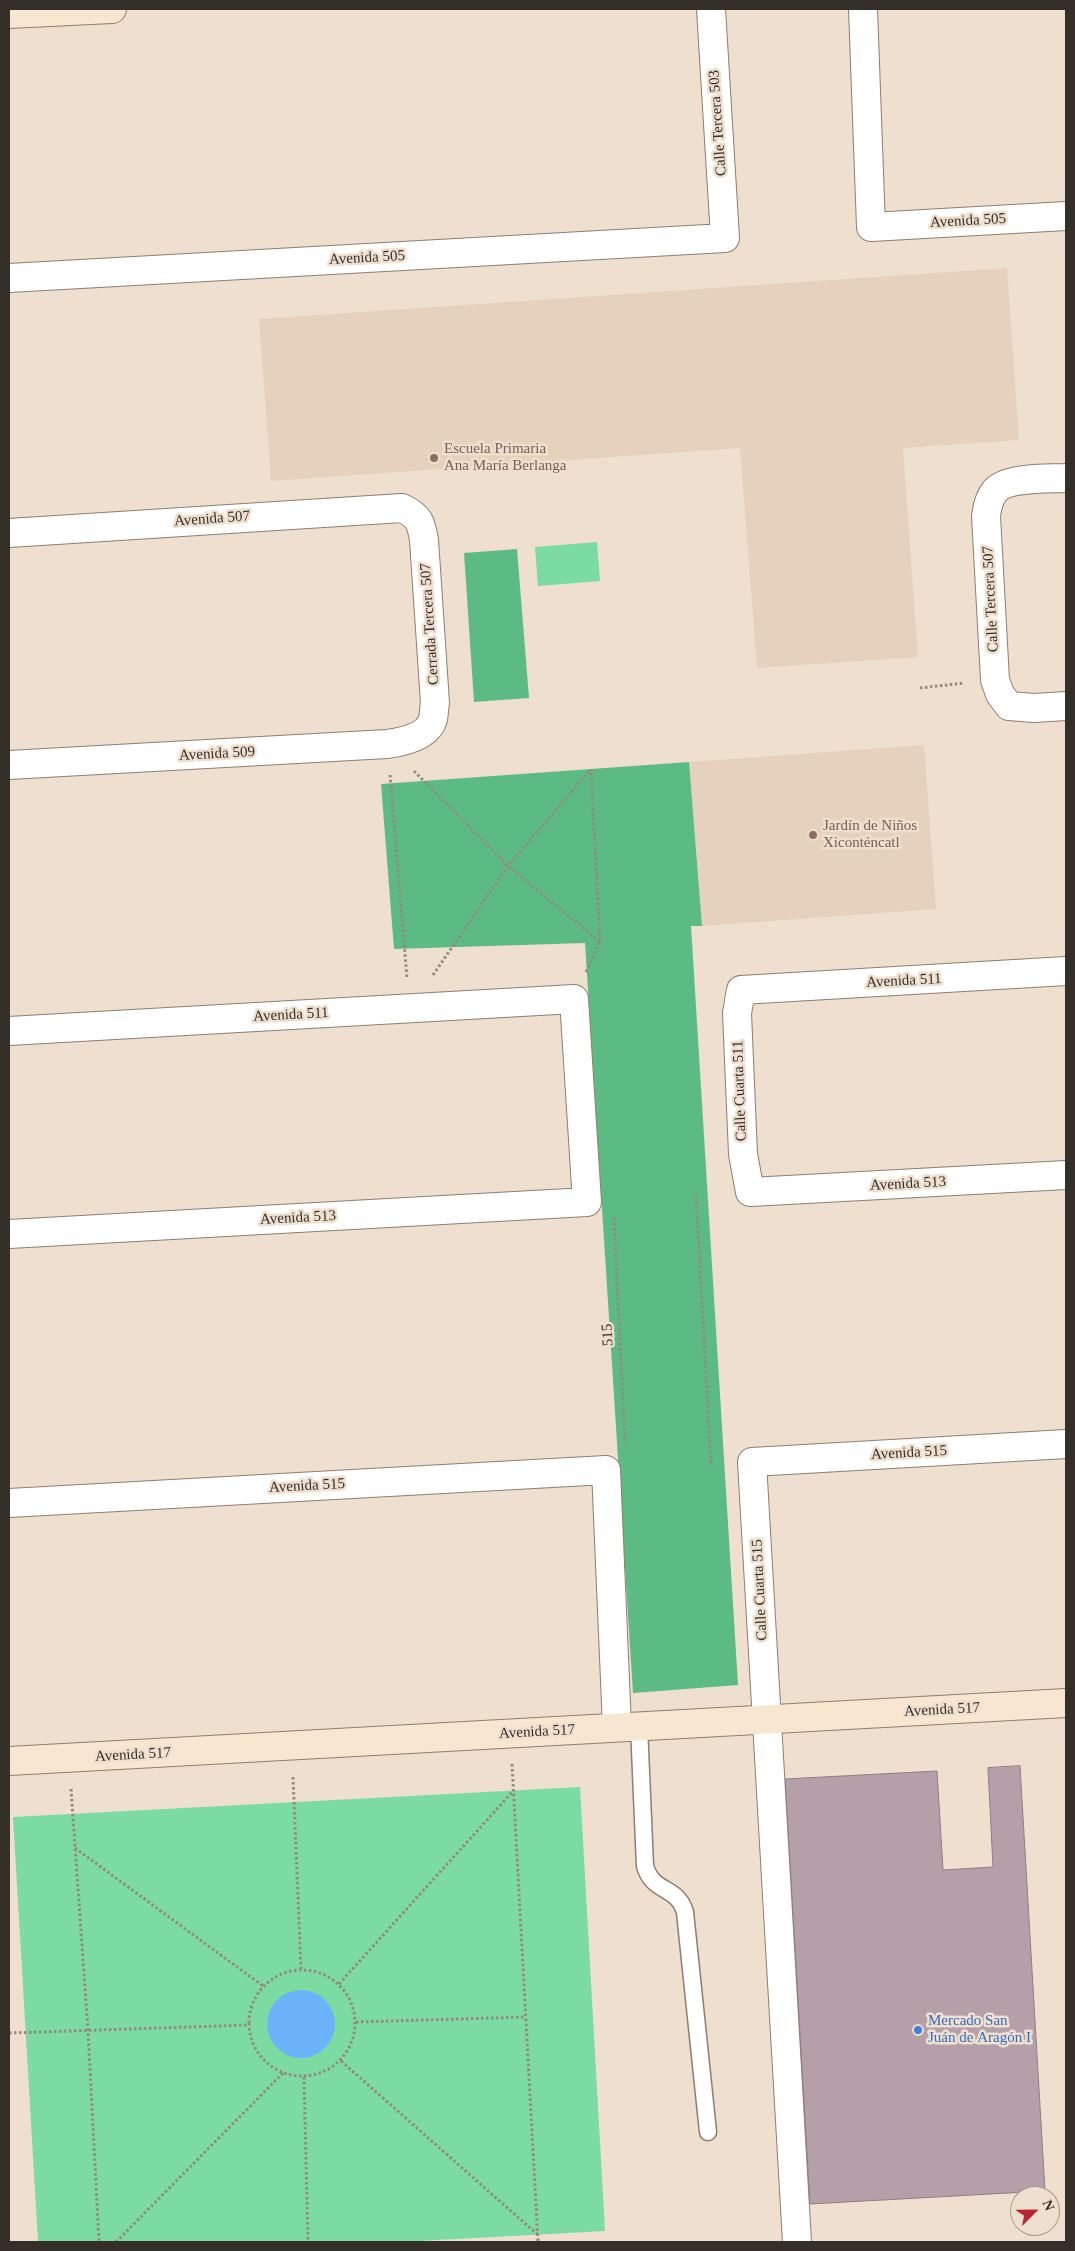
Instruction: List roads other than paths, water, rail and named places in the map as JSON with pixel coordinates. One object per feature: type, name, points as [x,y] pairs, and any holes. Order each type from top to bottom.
[{"type":"street","points":[[9,14],[112,9]]},
{"type":"street","name":"Calle Tercera 503","points":[[710,9],[725,238]]},
{"type":"street","name":"Avenida 505","points":[[863,9],[871,227],[1066,216]]},
{"type":"street","name":"Avenida 505","points":[[9,278],[725,238]]},
{"type":"street","name":"Calle Tercera 507","points":[[1066,478],[1008,482],[995,490],[988,503],[986,516],[995,680],[1000,694],[1009,706],[1034,708],[1066,706]]},
{"type":"street","name":"Avenida 507","points":[[9,533],[388,508],[402,508],[414,514]]},
{"type":"street","name":"Cerrada Tercera 507","points":[[414,514],[422,526],[424,540],[435,703],[433,721],[423,733]]},
{"type":"street","name":"Avenida 509","points":[[9,765],[387,744],[406,741],[423,733]]},
{"type":"street","name":"Avenida 511","points":[[741,990],[1066,972]]},
{"type":"street","name":"Calle Cuarta 511","points":[[741,990],[737,1013],[742,1154],[750,1192]]},
{"type":"street","name":"Avenida 511","points":[[9,1031],[574,999],[587,1202]]},
{"type":"street","name":"Avenida 513","points":[[750,1192],[1066,1175]]},
{"type":"street","name":"Avenida 513","points":[[9,1234],[587,1202]]},
{"type":"street","name":"Avenida 515","points":[[752,1462],[1066,1444]]},
{"type":"street","name":"Calle Cuarta 515","points":[[752,1462],[768,1719],[796,2242]]},
{"type":"street","name":"Avenida 515","points":[[9,1503],[606,1470],[628,1727]]},
{"type":"street","name":"Avenida 517","points":[[9,1761],[1066,1703]]},
{"type":"lane","points":[[628,1727],[645,1866],[653,1882],[677,1896],[685,1912],[708,2132]]},
{"type":"water","points":[[301,1990],[314,1993],[325,2000],[332,2011],[335,2024],[332,2037],[325,2048],[314,2055],[301,2058],[288,2055],[277,2048],[270,2037],[267,2024],[270,2011],[277,2000],[288,1993]]},
{"type":"place","name":"Escuela Primaria Ana María Berlanga","points":[[434,458]]},
{"type":"place","name":"Jardín de Niños Xiconténcatl","points":[[813,835]]},
{"type":"place","name":"Mercado San Juán de Aragón I","points":[[918,2030]]}]
